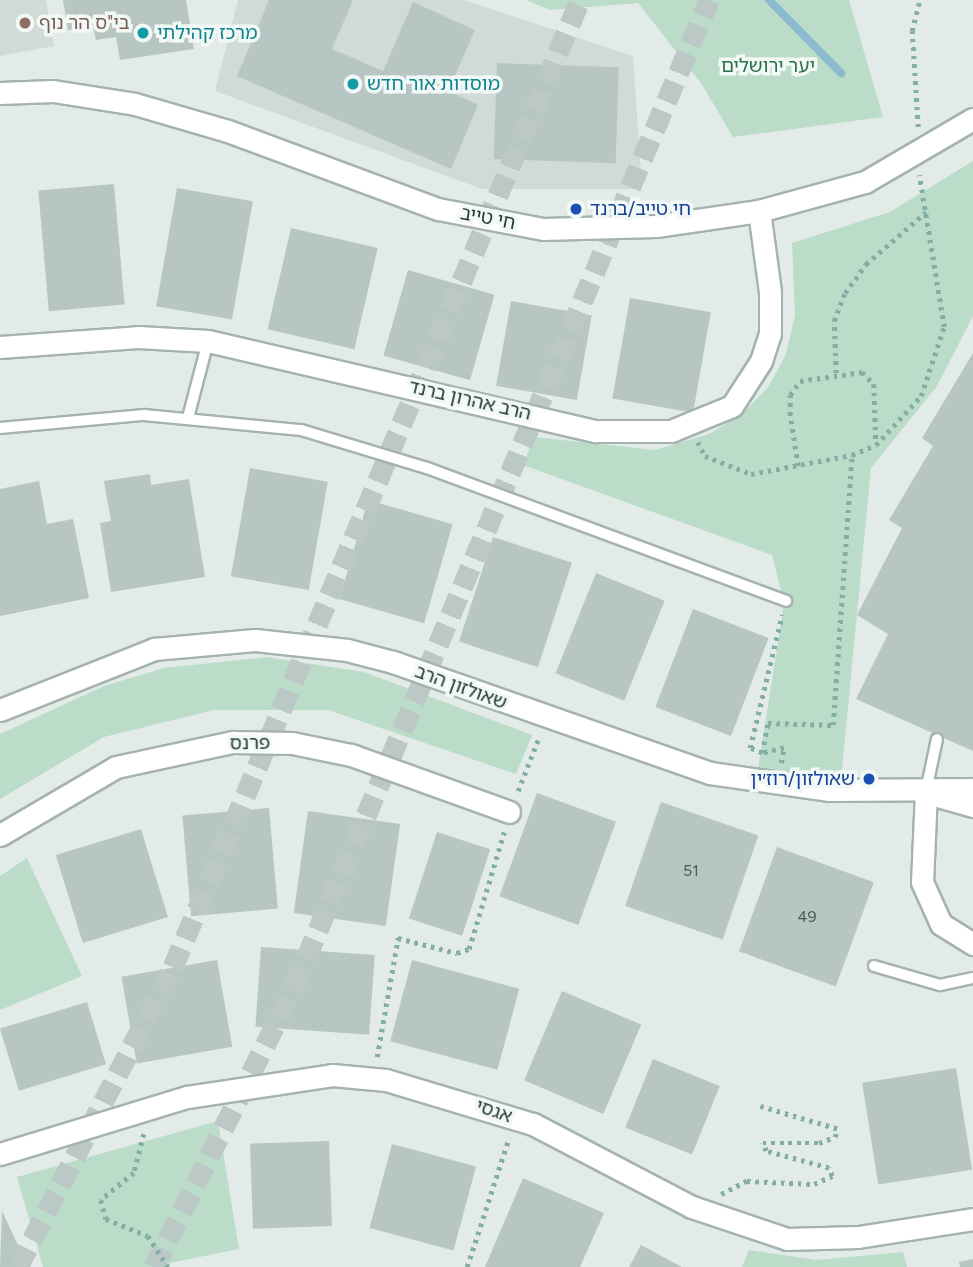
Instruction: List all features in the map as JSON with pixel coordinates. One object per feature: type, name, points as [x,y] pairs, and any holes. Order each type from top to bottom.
[{"type":"street","name":"חי טייב","points":[[0,93],[53,91],[135,104],[228,131],[438,209],[543,229],[656,226],[759,211],[865,182],[923,152],[973,119]]},
{"type":"street","name":"הרב אהרון ברנד","points":[[0,347],[138,337],[208,341],[596,431],[630,435],[690,426],[732,405],[749,385],[770,334],[759,211]]},
{"type":"street","name":"שאולזון הרב","points":[[0,710],[154,649],[255,640],[347,650],[664,759],[776,784],[926,791],[973,789]]},
{"type":"street","name":"פרנס","points":[[0,835],[116,767],[233,742],[292,743],[351,755],[509,812]]},
{"type":"street","name":"שאולזון הרב","points":[[926,791],[973,806]]},
{"type":"street","points":[[926,791],[922,882],[941,924],[973,944]]},
{"type":"street","name":"אגסי","points":[[0,1154],[144,1109],[258,1084],[332,1075],[373,1079],[516,1118],[706,1213],[787,1239],[871,1235],[973,1219]]},
{"type":"lane","points":[[188,418],[208,341]]},
{"type":"lane","points":[[0,428],[144,415],[301,430],[353,444],[786,601]]},
{"type":"lane","points":[[926,791],[937,739]]},
{"type":"lane","points":[[874,966],[940,985],[973,978]]},
{"type":"path","points":[[690,426],[705,456],[727,469],[751,474],[852,456],[876,445],[921,396],[944,327],[926,212],[923,152],[912,95],[912,31],[920,0]]},
{"type":"path","points":[[836,373],[834,321],[845,293],[866,264],[926,212]]},
{"type":"path","points":[[798,466],[790,395],[800,382],[836,373],[862,372],[874,384],[876,445]]},
{"type":"path","points":[[762,753],[768,723],[833,725],[852,456]]},
{"type":"path","points":[[776,784],[784,748],[762,753],[750,748],[786,601]]},
{"type":"path","points":[[373,1079],[398,938],[457,953],[470,949],[509,812],[546,717]]},
{"type":"path","points":[[706,1213],[729,1185],[814,1184],[832,1176],[829,1168],[766,1150],[763,1143],[820,1143],[835,1138],[837,1129],[758,1106]]},
{"type":"path","points":[[144,1109],[144,1149],[134,1173],[101,1200],[106,1219],[148,1236],[168,1267]]},
{"type":"path","points":[[467,1267],[516,1118]]},
{"type":"shaded area","name":"בי\"ס הר נוף","points":[[0,0],[46,0],[54,46],[0,56]]},
{"type":"shaded area","points":[[238,0],[464,0],[633,56],[642,189],[482,189],[215,91]]},
{"type":"green space","name":"יער ירושלים","points":[[526,0],[849,0],[883,117],[733,137],[701,83],[638,3],[550,10]]},
{"type":"green space","points":[[973,161],[973,316],[937,386],[871,468],[841,780],[757,776],[784,603],[772,555],[523,465],[534,437],[655,450],[709,434],[742,414],[769,386],[786,354],[795,315],[792,243],[890,212]]},
{"type":"green space","points":[[267,657],[364,672],[532,735],[516,774],[328,710],[214,710],[104,737],[0,799],[0,734],[104,686],[164,668]]},
{"type":"green space","points":[[27,858],[82,976],[0,1010],[0,876]]},
{"type":"green space","points":[[218,1121],[239,1249],[150,1267],[43,1267],[17,1177]]},
{"type":"green space","points":[[749,1250],[817,1260],[903,1252],[907,1267],[742,1267]]},
{"type":"building","name":"מרכז קהילתי","points":[[63,0],[186,0],[194,49],[120,60],[116,37],[96,40],[93,26],[68,30]]},
{"type":"building","name":"מוסדות אור חדש","points":[[269,0],[353,0],[332,49],[383,71],[413,2],[475,30],[448,91],[478,105],[451,169],[237,76]]},
{"type":"building","points":[[497,63],[619,67],[616,163],[494,159]]},
{"type":"building","points":[[114,184],[125,305],[49,311],[38,191]]},
{"type":"building","points":[[177,188],[253,201],[232,320],[156,306]]},
{"type":"building","points":[[291,228],[378,248],[354,349],[268,329]]},
{"type":"building","points":[[408,270],[495,295],[470,380],[383,356]]},
{"type":"building","points":[[630,298],[711,312],[693,413],[612,398]]},
{"type":"building","points":[[511,301],[592,315],[577,400],[496,386]]},
{"type":"building","points":[[973,353],[973,751],[856,699],[888,634],[857,615],[902,528],[889,520],[933,446],[922,438]]},
{"type":"building","points":[[250,468],[328,482],[309,590],[231,576]]},
{"type":"building","points":[[150,474],[151,485],[189,479],[205,577],[111,592],[100,523],[111,521],[104,481]]},
{"type":"building","points":[[39,481],[47,524],[73,519],[89,598],[0,616],[0,489]]},
{"type":"building","points":[[368,500],[453,524],[424,623],[340,599]]},
{"type":"building","points":[[493,537],[572,563],[538,667],[459,642]]},
{"type":"building","points":[[596,573],[665,601],[624,701],[556,673]]},
{"type":"building","points":[[693,609],[769,638],[731,736],[655,707]]},
{"type":"building","points":[[537,793],[616,822],[578,925],[499,896]]},
{"type":"building","points":[[661,802],[758,836],[723,940],[625,906]]},
{"type":"building","points":[[269,808],[278,909],[191,916],[182,816]]},
{"type":"building","points":[[308,811],[400,824],[386,926],[294,913]]},
{"type":"building","points":[[141,829],[168,917],[83,943],[56,855]]},
{"type":"building","points":[[437,832],[490,849],[462,936],[409,919]]},
{"type":"building","points":[[777,847],[874,882],[836,987],[739,951]]},
{"type":"building","points":[[261,947],[375,955],[369,1035],[255,1027]]},
{"type":"building","points":[[217,960],[232,1047],[137,1064],[121,977]]},
{"type":"building","points":[[412,960],[519,989],[497,1070],[390,1041]]},
{"type":"building","points":[[562,991],[641,1025],[603,1114],[524,1080]]},
{"type":"building","points":[[87,1002],[106,1064],[19,1091],[0,1029]]},
{"type":"building","points":[[653,1059],[720,1086],[692,1155],[625,1128]]},
{"type":"building","points":[[956,1068],[972,1170],[878,1185],[862,1083]]},
{"type":"building","points":[[329,1141],[332,1226],[253,1229],[250,1144]]},
{"type":"building","points":[[392,1144],[476,1167],[454,1251],[369,1228]]},
{"type":"building","points":[[523,1178],[604,1213],[580,1267],[485,1267]]},
{"type":"building","points":[[2,1211],[28,1267],[0,1267]]},
{"type":"building","points":[[641,1245],[682,1267],[629,1267]]},
{"type":"building","points":[[973,1259],[973,1267],[960,1267],[959,1262]]},
{"type":"waterway","points":[[769,0],[841,73]]},
{"type":"tunnel","points":[[18,1267],[173,967],[580,0]]},
{"type":"tunnel","points":[[154,1267],[294,987],[709,0]]},
{"type":"place","name":"בי\"ס הר נוף","points":[[25,23]]},
{"type":"place","name":"מרכז קהילתי","points":[[143,33]]},
{"type":"place","name":"מוסדות אור חדש","points":[[353,84]]},
{"type":"place","name":"חי טייב/ברנד","points":[[576,209]]},
{"type":"place","name":"שאולזון/רוז׳ין","points":[[869,779]]}]
